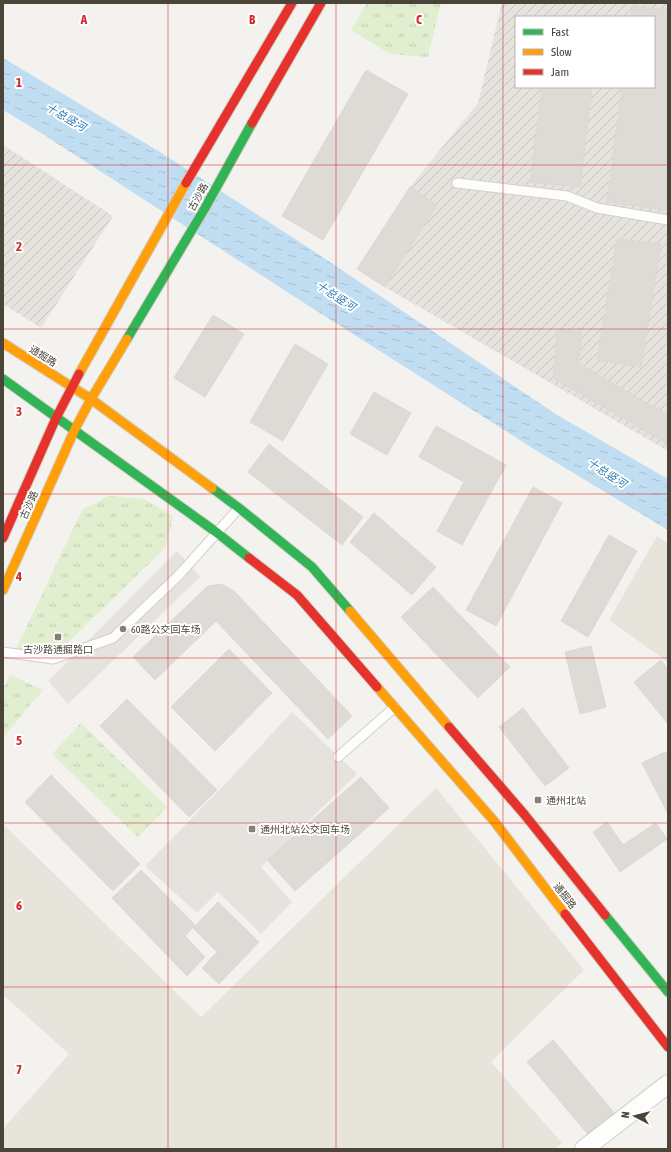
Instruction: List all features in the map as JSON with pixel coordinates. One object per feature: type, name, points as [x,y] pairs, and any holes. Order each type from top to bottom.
[{"type":"main road","name":"古沙路","points":[[3,538],[56,418],[72,387],[180,192],[292,3]]},
{"type":"main road","name":"古沙路","points":[[3,590],[75,430],[91,400],[205,208],[231,159],[321,3]]},
{"type":"main road","name":"通掘路","points":[[3,343],[91,400],[239,508],[312,567],[524,814],[668,992]]},
{"type":"main road","points":[[3,379],[56,418]]},
{"type":"main road","name":"通掘路","points":[[56,418],[75,430],[216,532],[297,595],[494,821],[668,1047]]},
{"type":"street","points":[[584,1149],[668,1084]]},
{"type":"lane","points":[[456,183],[567,196],[597,208],[668,220]]},
{"type":"lane","points":[[3,652],[53,659],[112,638],[178,576],[239,508]]},
{"type":"lane","points":[[338,757],[395,708]]},
{"type":"shaded area","points":[[502,3],[668,3],[668,451],[385,287],[357,269],[410,187],[478,103]]},
{"type":"shaded area","points":[[3,145],[113,216],[41,328],[3,304]]},
{"type":"shaded area","points":[[657,536],[668,543],[668,662],[609,620]]},
{"type":"shaded area","name":"60路公交回车场","points":[[177,551],[200,577],[68,704],[48,681]]},
{"type":"shaded area","points":[[292,712],[357,774],[261,867],[292,902],[261,934],[218,892],[197,913],[145,866],[228,781]]},
{"type":"shaded area","points":[[436,788],[584,970],[491,1062],[562,1143],[555,1149],[3,1149],[3,1129],[69,1054],[3,995],[3,828],[5,826],[201,1017]]},
{"type":"green space","points":[[367,3],[441,3],[428,57],[390,54],[351,30]]},
{"type":"green space","points":[[109,496],[144,499],[173,516],[166,547],[49,661],[15,651],[82,510]]},
{"type":"green space","points":[[10,675],[43,690],[3,737],[3,689]]},
{"type":"green space","points":[[81,723],[167,807],[138,837],[52,754]]},
{"type":"water","name":"十总竖河","points":[[3,58],[160,152],[309,248],[557,415],[668,479],[668,530],[537,451],[3,110]]},
{"type":"building","points":[[632,6],[668,10],[668,210],[607,202],[622,88],[655,88],[655,16],[631,16]]},
{"type":"building","points":[[366,70],[408,94],[323,240],[282,216]]},
{"type":"building","points":[[542,88],[592,88],[580,187],[530,182]]},
{"type":"building","points":[[410,187],[437,205],[385,287],[357,269]]},
{"type":"building","points":[[617,239],[661,244],[641,367],[597,360]]},
{"type":"building","points":[[213,315],[244,334],[205,397],[174,378]]},
{"type":"building","points":[[557,330],[581,332],[579,364],[668,415],[668,444],[553,378]]},
{"type":"building","points":[[295,344],[328,364],[283,441],[250,422]]},
{"type":"building","points":[[374,392],[411,413],[387,455],[350,434]]},
{"type":"building","points":[[436,426],[506,465],[462,545],[437,531],[464,482],[419,457]]},
{"type":"building","points":[[269,444],[363,517],[342,545],[248,472]]},
{"type":"building","points":[[533,487],[562,503],[496,626],[466,610]]},
{"type":"building","points":[[374,513],[436,567],[412,595],[350,542]]},
{"type":"building","points":[[609,535],[637,551],[588,637],[561,621]]},
{"type":"building","points":[[221,584],[234,591],[352,716],[328,739],[216,621],[155,680],[133,657],[208,586]]},
{"type":"building","points":[[433,587],[510,667],[478,698],[401,617]]},
{"type":"building","points":[[591,646],[606,707],[580,714],[565,652]]},
{"type":"building","points":[[229,649],[272,693],[215,751],[171,707]]},
{"type":"building","points":[[661,660],[668,669],[668,724],[634,682]]},
{"type":"building","points":[[127,699],[217,790],[189,817],[100,726]]},
{"type":"building","points":[[523,708],[569,768],[545,786],[499,727]]},
{"type":"building","points":[[665,752],[668,757],[668,814],[642,763]]},
{"type":"building","points":[[51,775],[140,864],[113,891],[25,802]]},
{"type":"building","points":[[361,777],[389,808],[295,891],[267,860]]},
{"type":"building","points":[[607,822],[623,845],[656,823],[667,839],[620,872],[593,832]]},
{"type":"building","points":[[141,870],[195,925],[185,936],[205,957],[187,976],[112,898]]},
{"type":"building","points":[[218,902],[259,942],[219,984],[202,968],[217,952],[193,928]]},
{"type":"building","points":[[553,1040],[617,1116],[591,1138],[527,1062]]},
{"type":"traffic: fast","points":[[127,339],[205,208],[252,123]]},
{"type":"traffic: fast","points":[[3,379],[216,532],[249,558]]},
{"type":"traffic: fast","points":[[212,488],[312,567],[350,611]]},
{"type":"traffic: fast","points":[[605,915],[668,992]]},
{"type":"traffic: slow","points":[[79,374],[186,183]]},
{"type":"traffic: slow","points":[[3,590],[75,429],[127,339]]},
{"type":"traffic: slow","points":[[3,343],[91,399],[212,488]]},
{"type":"traffic: slow","points":[[350,611],[449,727]]},
{"type":"traffic: slow","points":[[377,687],[494,821],[565,914]]},
{"type":"traffic: jam","points":[[186,183],[292,3]]},
{"type":"traffic: jam","points":[[252,123],[321,3]]},
{"type":"traffic: jam","points":[[3,538],[56,418],[79,374]]},
{"type":"traffic: jam","points":[[249,558],[297,595],[377,687]]},
{"type":"traffic: jam","points":[[449,727],[524,814],[605,915]]},
{"type":"traffic: jam","points":[[565,914],[668,1047]]},
{"type":"place","name":"60路公交回车场","points":[[123,629]]},
{"type":"place","name":"古沙路通掘路口","points":[[58,637]]},
{"type":"place","name":"通州北站","points":[[538,800]]},
{"type":"place","name":"通州北站公交回车场","points":[[252,829]]}]
